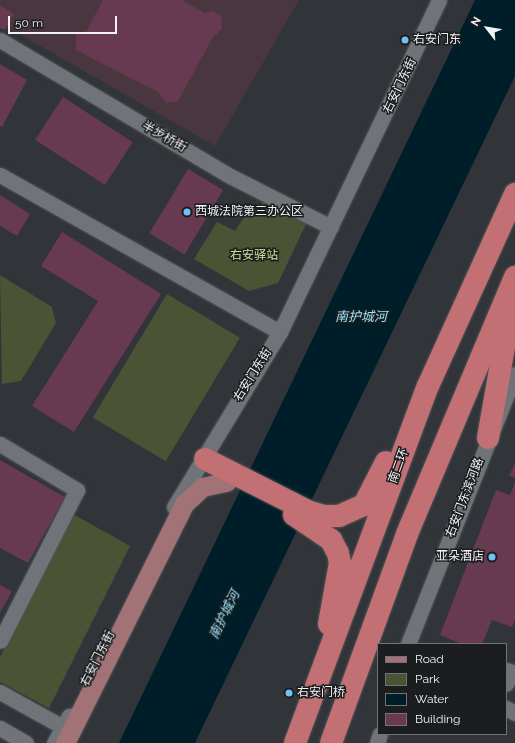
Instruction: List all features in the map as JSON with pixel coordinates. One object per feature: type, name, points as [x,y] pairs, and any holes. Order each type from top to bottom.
[{"type":"highway","name":"南二环","points":[[295,743],[428,386],[515,194]]},
{"type":"highway","points":[[331,743],[407,534],[515,277]]},
{"type":"highway","points":[[488,438],[515,283]]},
{"type":"highway","points":[[321,522],[339,516],[364,504],[404,418],[428,386]]},
{"type":"highway","points":[[202,464],[230,480],[321,522],[331,540],[340,563],[329,625],[330,649]]},
{"type":"main road","points":[[64,735],[184,504],[202,487],[230,480]]},
{"type":"street","name":"右安门东街","points":[[54,743],[64,735],[173,508],[202,464],[280,332],[439,0]]},
{"type":"street","name":"半步桥街","points":[[0,40],[230,176],[331,227]]},
{"type":"street","points":[[0,175],[280,332]]},
{"type":"street","name":"右安门东滨河路","points":[[408,643],[488,438],[515,374]]},
{"type":"street","points":[[0,444],[77,490],[0,641]]},
{"type":"street","points":[[0,692],[64,735]]},
{"type":"street","points":[[0,728],[26,743]]},
{"type":"shaded area","points":[[0,0],[299,0],[215,146],[0,23]]},
{"type":"green space","name":"右安驿站","points":[[264,200],[307,222],[278,283],[249,291],[194,259],[217,222],[235,231],[246,214],[253,218]]},
{"type":"green space","points":[[0,275],[52,307],[56,323],[21,381],[2,384]]},
{"type":"green space","points":[[167,294],[240,338],[166,461],[93,417]]},
{"type":"green space","points":[[73,514],[130,546],[49,708],[0,682],[0,657]]},
{"type":"water","name":"南护城河","points":[[475,0],[515,0],[515,76],[195,743],[119,743]]},
{"type":"building","points":[[103,0],[182,0],[204,13],[213,11],[221,16],[222,29],[213,37],[178,101],[166,103],[158,92],[76,50],[76,35],[87,30]]},
{"type":"building","points":[[0,5],[14,14],[5,30],[0,28]]},
{"type":"building","points":[[0,64],[27,80],[2,127],[0,126]]},
{"type":"building","points":[[63,97],[133,142],[105,185],[35,140]]},
{"type":"building","name":"西城法院第三办公区","points":[[188,169],[223,190],[185,254],[149,233]]},
{"type":"building","points":[[0,195],[30,214],[17,236],[0,226]]},
{"type":"building","points":[[62,232],[161,294],[74,432],[32,406],[98,301],[41,266]]},
{"type":"building","points":[[0,460],[65,497],[28,563],[0,548]]},
{"type":"building","points":[[515,463],[515,478],[509,476]]},
{"type":"building","name":"亚朵酒店","points":[[515,482],[515,619],[512,627],[492,620],[482,643],[460,643],[440,635],[496,490],[510,495]]},
{"type":"building","points":[[0,585],[12,591],[0,613]]},
{"type":"place","name":"右安门东","points":[[405,40]]},
{"type":"place","name":"西城法院第三办公区","points":[[187,212]]},
{"type":"place","name":"亚朵酒店","points":[[492,557]]},
{"type":"place","name":"右安门桥","points":[[289,693]]}]
